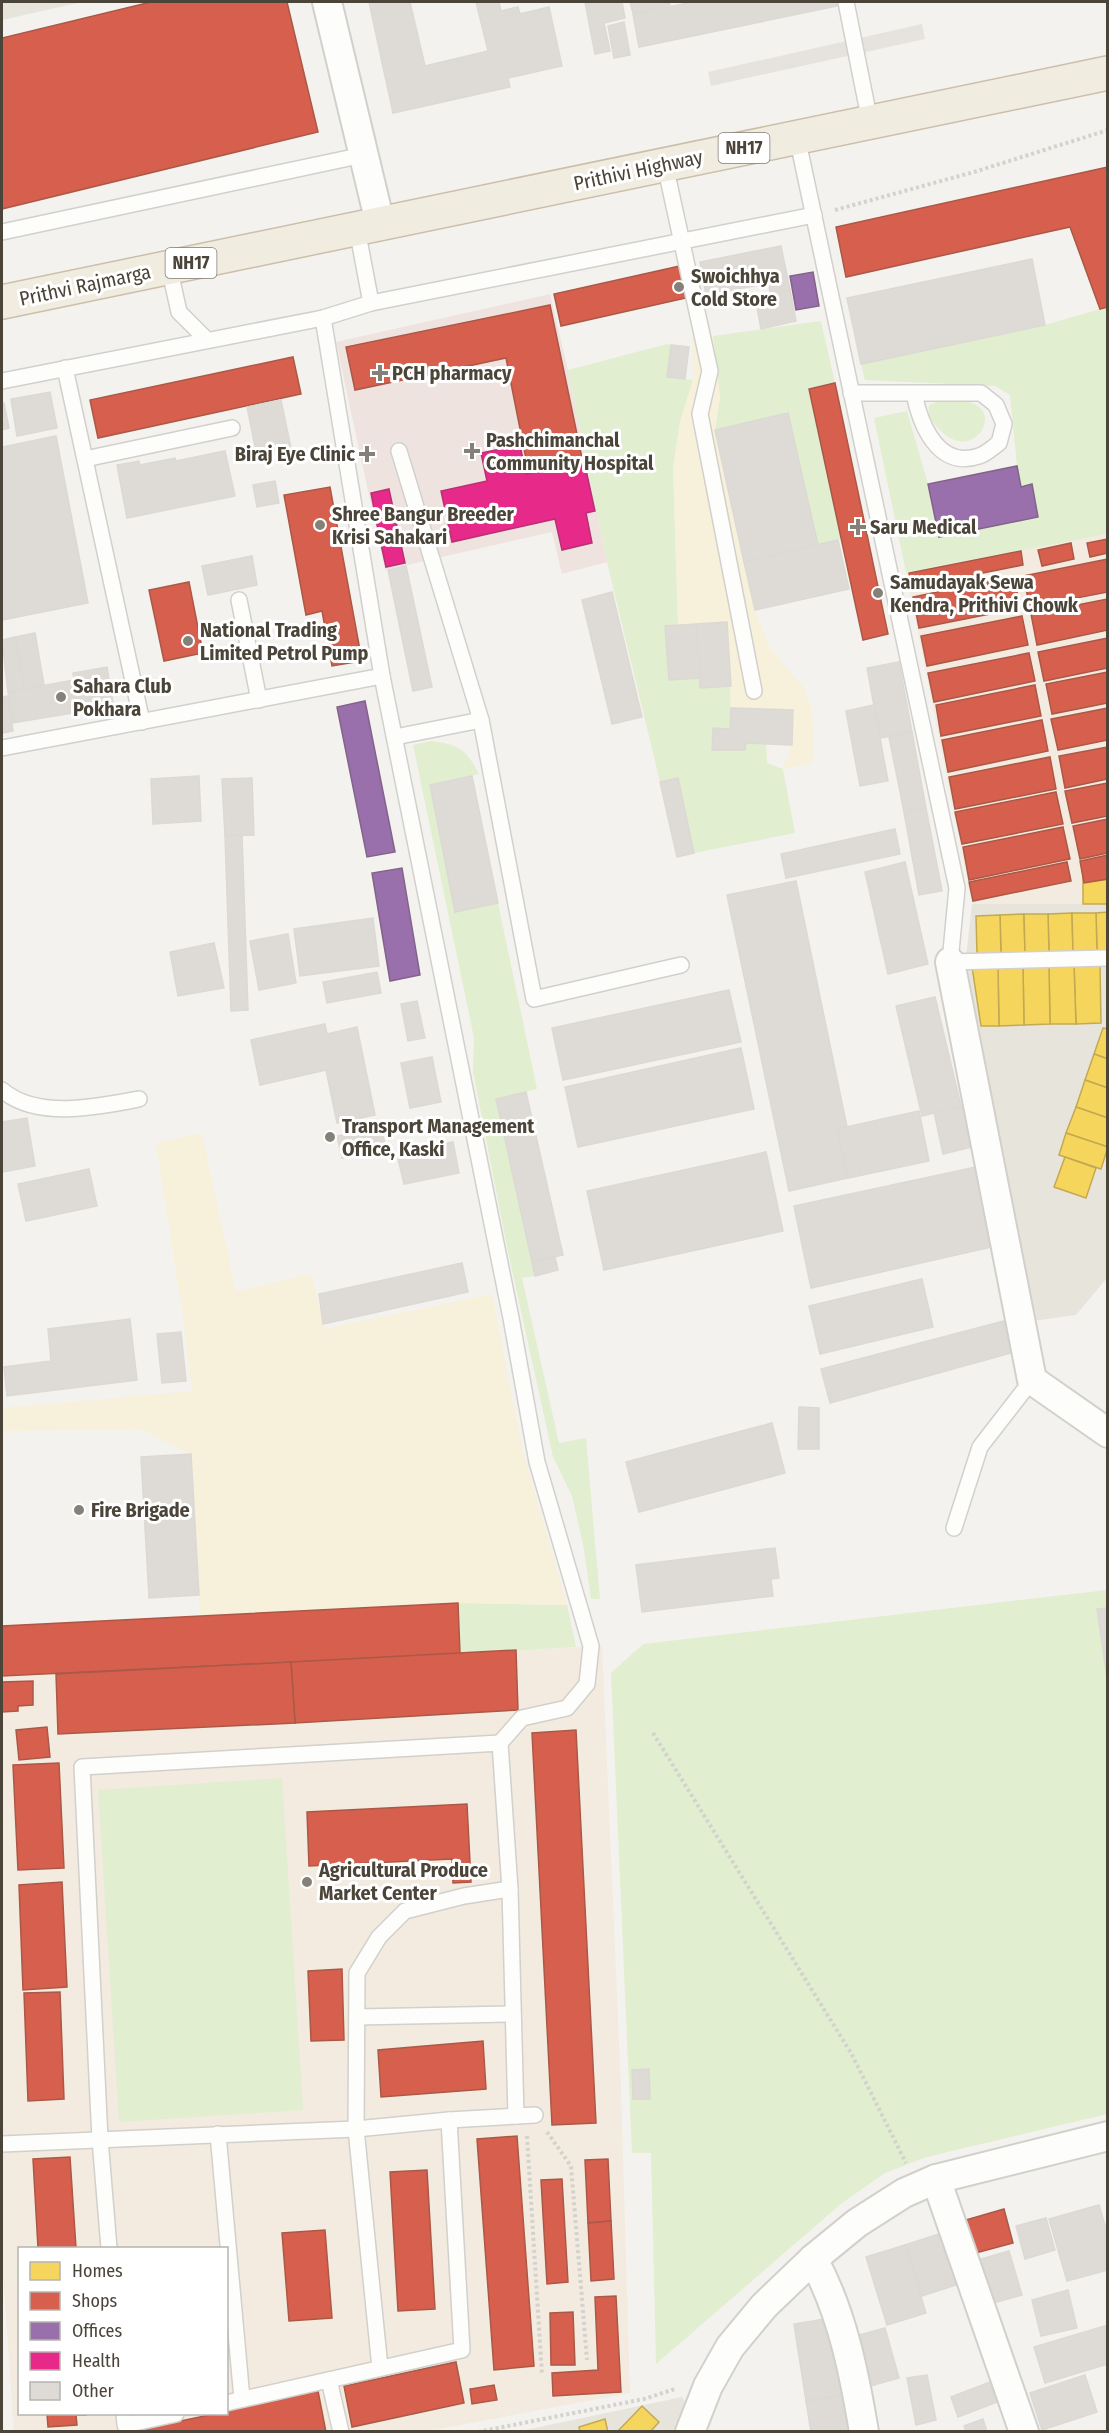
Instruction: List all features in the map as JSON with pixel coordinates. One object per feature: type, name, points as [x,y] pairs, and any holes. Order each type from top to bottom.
[{"type":"highway","name":"Prithivi Highway","points":[[369,226],[1107,73]]},
{"type":"highway","name":"Prithvi Rajmarga","points":[[2,302],[369,226]]},
{"type":"street","points":[[327,2],[363,155],[369,226]]},
{"type":"street","points":[[950,962],[1032,1380],[1107,1433]]},
{"type":"street","points":[[690,2432],[708,2386],[730,2347],[764,2306],[813,2259],[857,2223],[904,2193],[928,2183],[1107,2136]]},
{"type":"street","points":[[928,2183],[1024,2432]]},
{"type":"street","points":[[813,2259],[827,2284],[847,2343],[864,2432]]},
{"type":"lane","points":[[846,2],[870,122]]},
{"type":"lane","points":[[797,137],[957,888],[950,962],[1107,958]]},
{"type":"lane","points":[[2,232],[363,155]]},
{"type":"lane","points":[[665,165],[710,370],[700,414],[754,691]]},
{"type":"lane","points":[[2,381],[206,339],[323,318],[371,303],[814,215]]},
{"type":"lane","points":[[369,226],[371,303]]},
{"type":"lane","points":[[169,267],[178,312],[206,339]]},
{"type":"lane","points":[[2,2144],[356,2129],[449,2120],[526,2116],[513,2014],[510,1889],[500,1743],[522,1718],[567,1708],[587,1684],[591,1646],[537,1462],[382,676],[323,318]]},
{"type":"lane","points":[[65,368],[142,722]]},
{"type":"lane","points":[[851,393],[914,393],[981,393],[996,405],[1004,424],[999,443],[981,456],[960,459],[941,450],[926,433],[918,413],[914,393]]},
{"type":"lane","points":[[85,459],[232,428]]},
{"type":"lane","points":[[399,452],[481,720],[534,999],[681,965]]},
{"type":"lane","points":[[239,600],[259,699]]},
{"type":"lane","points":[[2,748],[382,676]]},
{"type":"lane","points":[[395,737],[481,720]]},
{"type":"lane","points":[[2,1090],[12,1098],[38,1106],[88,1109],[139,1099]]},
{"type":"lane","points":[[954,1528],[980,1447],[1032,1380]]},
{"type":"lane","points":[[110,2247],[100,2139],[82,1767],[500,1743]]},
{"type":"lane","points":[[380,2368],[356,2129],[357,1973],[378,1937],[405,1911],[464,1896],[510,1889]]},
{"type":"lane","points":[[357,2017],[513,2014]]},
{"type":"lane","points":[[228,2402],[462,2350],[449,2120]]},
{"type":"lane","points":[[218,2134],[242,2399]]},
{"type":"lane","points":[[329,2380],[341,2432]]},
{"type":"lane","points":[[124,2415],[125,2425],[171,2415]]},
{"type":"path","points":[[814,215],[974,172],[1107,130]]},
{"type":"path","points":[[653,1733],[851,2053],[928,2183]]},
{"type":"path","points":[[526,2116],[571,2166],[587,2360]]},
{"type":"path","points":[[526,2116],[542,2375]]},
{"type":"path","points":[[478,2432],[644,2399],[695,2383],[708,2386]]},
{"type":"shaded area","points":[[2,2],[82,2],[2,20]]},
{"type":"shaded area","points":[[922,24],[925,39],[711,86],[708,72]]},
{"type":"shaded area","name":"Pashchimanchal Community Hospital","points":[[550,294],[607,562],[562,574],[552,532],[385,570],[336,342]]},
{"type":"shaded area","points":[[1107,534],[1107,904],[972,904],[906,572]]},
{"type":"shaded area","points":[[972,904],[1107,904],[1107,1278],[1076,1315],[1026,1322],[966,957]]},
{"type":"shaded area","name":"Agricultural Produce Market Center","points":[[602,1646],[621,2087],[630,2393],[429,2431],[14,2431],[2,2260],[2,1676]]},
{"type":"shaded area","points":[[682,2397],[687,2406],[676,2431],[516,2432]]},
{"type":"green space","points":[[1107,307],[1107,534],[906,572],[874,418],[907,411],[928,484],[939,537],[1038,517],[1032,485],[1021,487],[1010,395],[995,386],[865,380],[861,364],[1045,325]]},
{"type":"green space","points":[[821,321],[835,383],[809,389],[842,539],[818,545],[788,413],[715,430],[720,397],[713,336]]},
{"type":"green space","points":[[667,344],[671,345],[667,377],[693,380],[680,422],[673,468],[678,625],[665,627],[669,680],[700,678],[701,688],[731,686],[730,729],[713,729],[712,749],[745,750],[746,743],[766,744],[767,763],[783,769],[795,833],[694,853],[678,778],[660,782],[607,562],[568,370]]},
{"type":"green space","points":[[941,400],[969,402],[980,408],[985,416],[980,433],[973,439],[963,441],[951,439],[939,429],[931,418],[929,405]]},
{"type":"green space","points":[[432,741],[449,744],[461,750],[479,774],[430,786],[455,912],[498,903],[537,1089],[496,1100],[535,1276],[522,1278],[559,1443],[586,1438],[600,1599],[591,1599],[583,1544],[572,1496],[553,1457],[507,1247],[473,1072],[474,1038],[413,745]]},
{"type":"green space","points":[[1107,1590],[1107,2114],[927,2157],[885,2173],[842,2203],[656,2364],[651,2153],[632,2153],[611,1673],[643,1644]]},
{"type":"green space","points":[[458,1603],[567,1605],[576,1647],[460,1654]]},
{"type":"green space","points":[[282,1778],[303,2110],[119,2122],[98,1790]]},
{"type":"sand","points":[[713,336],[720,397],[715,430],[755,610],[770,648],[804,688],[812,711],[814,763],[783,769],[792,745],[793,710],[731,708],[727,622],[678,625],[673,468],[680,422],[693,380],[692,339]]},
{"type":"sand","points":[[202,1133],[236,1291],[312,1274],[324,1329],[492,1294],[522,1448],[567,1605],[458,1603],[200,1616],[190,1454],[141,1429],[2,1431],[2,1408],[192,1391],[156,1143]]},
{"type":"building: Homes","points":[[1108,876],[1108,904],[1083,904],[1083,877]]},
{"type":"building: Homes","points":[[1108,912],[1108,952],[1097,952],[1096,913]]},
{"type":"building: Homes","points":[[1072,913],[1073,953],[1049,953],[1048,914]]},
{"type":"building: Homes","points":[[1072,913],[1096,913],[1097,952],[1073,953]]},
{"type":"building: Homes","points":[[1024,914],[1025,954],[1001,955],[1000,915]]},
{"type":"building: Homes","points":[[1024,914],[1048,914],[1049,953],[1025,954]]},
{"type":"building: Homes","points":[[1000,915],[1001,955],[977,955],[976,916]]},
{"type":"building: Homes","points":[[1100,964],[1101,1023],[1076,1024],[1074,965]]},
{"type":"building: Homes","points":[[1049,965],[1074,965],[1076,1024],[1050,1024]]},
{"type":"building: Homes","points":[[1049,965],[1050,1024],[1024,1025],[1023,966]]},
{"type":"building: Homes","points":[[1023,966],[1024,1025],[999,1026],[998,967]]},
{"type":"building: Homes","points":[[972,967],[998,967],[999,1026],[981,1026]]},
{"type":"building: Homes","points":[[1103,1028],[1108,1029],[1108,1059],[1094,1054]]},
{"type":"building: Homes","points":[[1094,1054],[1108,1059],[1108,1088],[1085,1080]]},
{"type":"building: Homes","points":[[1085,1080],[1108,1088],[1108,1118],[1076,1107]]},
{"type":"building: Homes","points":[[1076,1107],[1108,1118],[1108,1147],[1066,1133]]},
{"type":"building: Homes","points":[[1066,1133],[1108,1147],[1101,1169],[1059,1155]]},
{"type":"building: Homes","points":[[1065,1157],[1096,1168],[1086,1198],[1054,1187]]},
{"type":"building: Homes","points":[[642,2406],[659,2422],[650,2432],[617,2432]]},
{"type":"building: Homes","points":[[605,2419],[608,2432],[580,2432],[579,2427]]},
{"type":"building: Shops","points":[[151,2],[287,2],[318,132],[2,209],[2,38]]},
{"type":"building: Shops","points":[[1108,167],[1108,307],[1100,309],[1070,227],[846,277],[836,227]]},
{"type":"building: Shops","points":[[680,266],[686,298],[561,326],[554,294]]},
{"type":"building: Shops","points":[[550,305],[582,458],[528,469],[506,358],[355,390],[346,347]]},
{"type":"building: Shops","points":[[293,357],[301,394],[98,438],[90,400]]},
{"type":"building: Shops","points":[[835,383],[888,634],[863,640],[809,389]]},
{"type":"building: Shops","points":[[330,487],[362,661],[332,666],[322,611],[306,615],[284,495]]},
{"type":"building: Shops","points":[[1108,539],[1108,553],[1090,557],[1087,543]]},
{"type":"building: Shops","points":[[1071,543],[1074,559],[1042,566],[1038,550]]},
{"type":"building: Shops","points":[[1021,551],[1023,565],[912,587],[909,573]]},
{"type":"building: Shops","points":[[1108,559],[1108,592],[1030,607],[1023,576]]},
{"type":"building: Shops","points":[[1014,576],[1020,608],[919,628],[913,597]]},
{"type":"building: Shops","points":[[189,582],[203,653],[164,661],[149,590]]},
{"type":"building: Shops","points":[[1108,599],[1108,630],[1037,645],[1031,614]]},
{"type":"building: Shops","points":[[1022,616],[1028,645],[927,666],[921,636]]},
{"type":"building: Shops","points":[[1108,638],[1108,668],[1044,681],[1038,652]]},
{"type":"building: Shops","points":[[1029,653],[1035,681],[934,702],[928,673]]},
{"type":"building: Shops","points":[[1108,672],[1108,703],[1052,714],[1046,684]]},
{"type":"building: Shops","points":[[1035,685],[1041,716],[941,736],[936,705]]},
{"type":"building: Shops","points":[[1108,708],[1108,740],[1058,750],[1051,719]]},
{"type":"building: Shops","points":[[1042,720],[1048,751],[948,772],[942,740]]},
{"type":"building: Shops","points":[[1108,747],[1108,779],[1065,788],[1059,756]]},
{"type":"building: Shops","points":[[1050,757],[1056,789],[955,809],[949,777]]},
{"type":"building: Shops","points":[[1108,783],[1108,816],[1072,823],[1065,791]]},
{"type":"building: Shops","points":[[1056,792],[1063,824],[962,844],[955,812]]},
{"type":"building: Shops","points":[[1108,819],[1108,853],[1080,859],[1073,826]]},
{"type":"building: Shops","points":[[1063,827],[1070,859],[969,880],[963,847]]},
{"type":"building: Shops","points":[[1108,855],[1108,879],[1084,883],[1080,861]]},
{"type":"building: Shops","points":[[1067,862],[1071,881],[973,901],[969,882]]},
{"type":"building: Shops","points":[[458,1603],[460,1654],[2,1676],[2,1626]]},
{"type":"building: Shops","points":[[516,1650],[518,1710],[295,1723],[291,1662]]},
{"type":"building: Shops","points":[[291,1662],[295,1723],[58,1734],[56,1674]]},
{"type":"building: Shops","points":[[33,1681],[33,1705],[18,1706],[18,1711],[2,1712],[2,1682]]},
{"type":"building: Shops","points":[[47,1727],[50,1757],[19,1760],[16,1730]]},
{"type":"building: Shops","points":[[576,1730],[596,2123],[552,2125],[532,1733]]},
{"type":"building: Shops","points":[[59,1763],[64,1868],[18,1870],[13,1765]]},
{"type":"building: Shops","points":[[467,1804],[471,1882],[453,1883],[452,1859],[309,1866],[307,1812]]},
{"type":"building: Shops","points":[[62,1882],[67,1987],[23,1990],[19,1885]]},
{"type":"building: Shops","points":[[342,1969],[344,2040],[311,2041],[308,1971]]},
{"type":"building: Shops","points":[[60,1992],[64,2099],[28,2101],[24,1993]]},
{"type":"building: Shops","points":[[483,2041],[486,2089],[381,2097],[378,2050]]},
{"type":"building: Shops","points":[[517,2136],[534,2366],[494,2370],[477,2139]]},
{"type":"building: Shops","points":[[70,2157],[76,2247],[38,2247],[33,2159]]},
{"type":"building: Shops","points":[[608,2159],[611,2221],[588,2223],[585,2160]]},
{"type":"building: Shops","points":[[427,2170],[435,2309],[398,2311],[390,2172]]},
{"type":"building: Shops","points":[[562,2179],[568,2282],[547,2284],[541,2180]]},
{"type":"building: Shops","points":[[1004,2209],[1013,2243],[968,2255],[959,2222]]},
{"type":"building: Shops","points":[[611,2221],[614,2279],[591,2281],[588,2223]]},
{"type":"building: Shops","points":[[325,2230],[332,2318],[289,2321],[282,2233]]},
{"type":"building: Shops","points":[[616,2296],[621,2392],[553,2396],[552,2373],[598,2370],[595,2297]]},
{"type":"building: Shops","points":[[573,2312],[575,2365],[551,2365],[550,2313]]},
{"type":"building: Shops","points":[[456,2362],[464,2403],[352,2427],[344,2386]]},
{"type":"building: Shops","points":[[494,2385],[497,2400],[472,2404],[470,2389]]},
{"type":"building: Shops","points":[[318,2391],[326,2432],[128,2432],[209,2415],[228,2415],[228,2411]]},
{"type":"building: Shops","points":[[47,2415],[76,2415],[77,2425],[48,2427]]},
{"type":"building: Offices","points":[[813,272],[819,306],[796,310],[790,276]]},
{"type":"building: Offices","points":[[1017,466],[1021,487],[1032,484],[1038,517],[939,537],[928,484]]},
{"type":"building: Offices","points":[[365,701],[395,852],[367,857],[337,707]]},
{"type":"building: Offices","points":[[402,868],[420,975],[390,981],[372,873]]},
{"type":"building: Health","points":[[520,445],[526,474],[584,461],[595,511],[586,513],[592,543],[562,550],[555,519],[452,542],[441,491],[487,481],[481,453]]},
{"type":"building: Health","points":[[389,489],[398,531],[379,535],[371,493]]},
{"type":"building: Health","points":[[398,531],[405,563],[386,567],[379,535]]},
{"type":"building: Other","points":[[369,2],[410,2],[425,66],[488,51],[476,2],[499,2],[501,11],[518,7],[520,14],[549,7],[562,66],[508,78],[510,87],[393,113]]},
{"type":"building: Other","points":[[585,2],[622,2],[625,18],[604,23],[610,51],[595,54]]},
{"type":"building: Other","points":[[630,2],[669,2],[670,5],[633,13]]},
{"type":"building: Other","points":[[693,2],[836,2],[837,6],[639,47],[633,14]]},
{"type":"building: Other","points":[[624,22],[630,55],[614,58],[608,26]]},
{"type":"building: Other","points":[[781,246],[790,290],[770,294],[769,283],[706,295],[700,262]]},
{"type":"building: Other","points":[[1032,259],[1045,325],[861,364],[847,298]]},
{"type":"building: Other","points":[[790,290],[796,321],[761,329],[755,297]]},
{"type":"building: Other","points":[[671,345],[689,347],[685,379],[667,377]]},
{"type":"building: Other","points":[[50,392],[57,428],[17,436],[11,399]]},
{"type":"building: Other","points":[[281,400],[291,448],[257,456],[247,407]]},
{"type":"building: Other","points":[[4,403],[9,428],[2,430],[2,404]]},
{"type":"building: Other","points":[[788,413],[818,545],[744,562],[715,430]]},
{"type":"building: Other","points":[[56,436],[88,603],[2,620],[2,447]]},
{"type":"building: Other","points":[[225,451],[235,496],[127,518],[117,465],[139,461],[140,465],[175,458],[176,461]]},
{"type":"building: Other","points":[[275,481],[279,503],[257,507],[253,485]]},
{"type":"building: Other","points":[[838,540],[849,589],[755,610],[744,562]]},
{"type":"building: Other","points":[[252,556],[257,585],[208,595],[202,566]]},
{"type":"building: Other","points":[[406,566],[432,687],[413,691],[388,570]]},
{"type":"building: Other","points":[[612,592],[642,717],[612,724],[582,600]]},
{"type":"building: Other","points":[[727,622],[731,686],[700,688],[696,624]]},
{"type":"building: Other","points":[[696,624],[700,678],[669,680],[665,626]]},
{"type":"building: Other","points":[[35,633],[44,685],[24,689],[15,637]]},
{"type":"building: Other","points":[[15,637],[24,689],[8,692],[2,640]]},
{"type":"building: Other","points":[[899,662],[912,732],[880,738],[867,668]]},
{"type":"building: Other","name":"Sahara Club Pokhara","points":[[107,667],[113,703],[78,709],[79,712],[13,723],[8,692],[74,680],[73,673]]},
{"type":"building: Other","points":[[8,696],[13,731],[2,733],[2,697]]},
{"type":"building: Other","points":[[874,705],[888,781],[860,786],[846,711]]},
{"type":"building: Other","points":[[731,708],[793,710],[792,745],[746,743],[745,750],[712,750],[713,728],[730,729]]},
{"type":"building: Other","points":[[912,732],[926,808],[904,812],[889,737]]},
{"type":"building: Other","points":[[199,776],[201,821],[153,824],[151,779]]},
{"type":"building: Other","points":[[472,776],[498,903],[455,912],[430,785]]},
{"type":"building: Other","points":[[252,778],[254,835],[225,836],[222,779]]},
{"type":"building: Other","points":[[678,778],[694,853],[677,857],[660,782]]},
{"type":"building: Other","points":[[926,808],[942,891],[919,895],[904,812]]},
{"type":"building: Other","points":[[895,829],[900,854],[786,878],[781,854]]},
{"type":"building: Other","points":[[242,835],[248,1010],[231,1011],[225,836]]},
{"type":"building: Other","points":[[905,862],[928,964],[888,974],[865,872]]},
{"type":"building: Other","points":[[796,881],[847,1127],[837,1129],[848,1178],[789,1191],[727,895]]},
{"type":"building: Other","points":[[373,918],[379,966],[300,976],[294,929]]},
{"type":"building: Other","points":[[288,934],[296,983],[259,990],[250,941]]},
{"type":"building: Other","points":[[214,943],[224,988],[178,996],[170,952]]},
{"type":"building: Other","points":[[377,972],[381,993],[327,1003],[323,982]]},
{"type":"building: Other","points":[[729,990],[741,1042],[563,1080],[552,1028]]},
{"type":"building: Other","points":[[935,997],[961,1106],[922,1116],[896,1006]]},
{"type":"building: Other","points":[[417,1001],[425,1038],[408,1041],[401,1004]]},
{"type":"building: Other","points":[[325,1024],[327,1034],[357,1027],[375,1115],[337,1123],[326,1070],[260,1085],[251,1040]]},
{"type":"building: Other","points":[[741,1048],[754,1109],[578,1147],[565,1087]]},
{"type":"building: Other","points":[[432,1057],[441,1102],[410,1108],[401,1063]]},
{"type":"building: Other","points":[[526,1092],[563,1255],[532,1262],[496,1099]]},
{"type":"building: Other","points":[[967,1105],[976,1146],[943,1154],[934,1112]]},
{"type":"building: Other","points":[[919,1111],[929,1161],[848,1178],[837,1129]]},
{"type":"building: Other","points":[[27,1118],[35,1166],[2,1172],[2,1122]]},
{"type":"building: Other","points":[[381,1126],[386,1149],[342,1158],[337,1136]]},
{"type":"building: Other","points":[[453,1142],[459,1173],[404,1184],[397,1154]]},
{"type":"building: Other","points":[[766,1152],[783,1231],[604,1270],[587,1191]]},
{"type":"building: Other","points":[[981,1166],[996,1246],[811,1288],[794,1206]]},
{"type":"building: Other","points":[[89,1169],[97,1206],[26,1221],[18,1184]]},
{"type":"building: Other","points":[[555,1257],[558,1270],[535,1276],[532,1262]]},
{"type":"building: Other","points":[[462,1263],[468,1292],[323,1324],[319,1294]]},
{"type":"building: Other","points":[[922,1279],[933,1327],[820,1354],[809,1306]]},
{"type":"building: Other","points":[[130,1319],[137,1380],[7,1396],[4,1367],[51,1361],[48,1329]]},
{"type":"building: Other","points":[[1004,1321],[1011,1353],[830,1403],[821,1369]]},
{"type":"building: Other","points":[[181,1332],[186,1381],[162,1383],[157,1334]]},
{"type":"building: Other","points":[[799,1407],[819,1408],[819,1449],[798,1449]]},
{"type":"building: Other","points":[[772,1423],[785,1473],[639,1512],[626,1462]]},
{"type":"building: Other","points":[[191,1454],[199,1595],[149,1598],[141,1457]]},
{"type":"building: Other","points":[[775,1548],[779,1578],[771,1579],[773,1596],[642,1612],[636,1565]]},
{"type":"building: Other","points":[[1108,1608],[1108,1685],[1097,1609]]},
{"type":"building: Other","points":[[649,2069],[650,2099],[633,2099],[632,2070]]},
{"type":"building: Other","points":[[1099,2205],[1108,2235],[1108,2270],[1067,2281],[1049,2219]]},
{"type":"building: Other","points":[[1046,2218],[1055,2250],[1025,2259],[1016,2226]]},
{"type":"building: Other","points":[[942,2233],[959,2284],[922,2296],[905,2245]]},
{"type":"building: Other","points":[[905,2245],[926,2313],[887,2325],[866,2257]]},
{"type":"building: Other","points":[[1009,2251],[1022,2295],[986,2305],[974,2261]]},
{"type":"building: Other","points":[[1068,2290],[1077,2328],[1041,2336],[1032,2300]]},
{"type":"building: Other","points":[[824,2319],[840,2359],[845,2395],[806,2401],[794,2324]]},
{"type":"building: Other","points":[[1108,2325],[1108,2364],[1045,2383],[1034,2347]]},
{"type":"building: Other","points":[[885,2328],[899,2378],[870,2386],[856,2336]]},
{"type":"building: Other","points":[[927,2375],[936,2420],[916,2425],[907,2378]]},
{"type":"building: Other","points":[[1085,2375],[1097,2412],[1042,2430],[1030,2393]]},
{"type":"building: Other","points":[[990,2382],[997,2402],[958,2417],[951,2397]]},
{"type":"building: Other","points":[[845,2395],[850,2432],[811,2432],[806,2401]]},
{"type":"building: Other","points":[[983,2419],[987,2432],[966,2432],[964,2426]]},
{"type":"place","name":"Swoichhya Cold Store","points":[[679,287]]},
{"type":"place","name":"PCH pharmacy","points":[[380,373]]},
{"type":"place","name":"Pashchimanchal Community Hospital","points":[[472,451]]},
{"type":"place","name":"Biraj Eye Clinic","points":[[367,454]]},
{"type":"place","name":"Shree Bangur Breeder Krisi Sahakari","points":[[320,525]]},
{"type":"place","name":"Saru Medical","points":[[858,527]]},
{"type":"place","name":"Samudayak Sewa Kendra, Prithivi Chowk","points":[[878,593]]},
{"type":"place","name":"National Trading Limited Petrol Pump","points":[[188,641]]},
{"type":"place","name":"Sahara Club Pokhara","points":[[61,697]]},
{"type":"place","name":"Transport Management Office, Kaski","points":[[330,1137]]},
{"type":"place","name":"Fire Brigade","points":[[79,1510]]},
{"type":"place","name":"Agricultural Produce Market Center","points":[[307,1882]]}]
